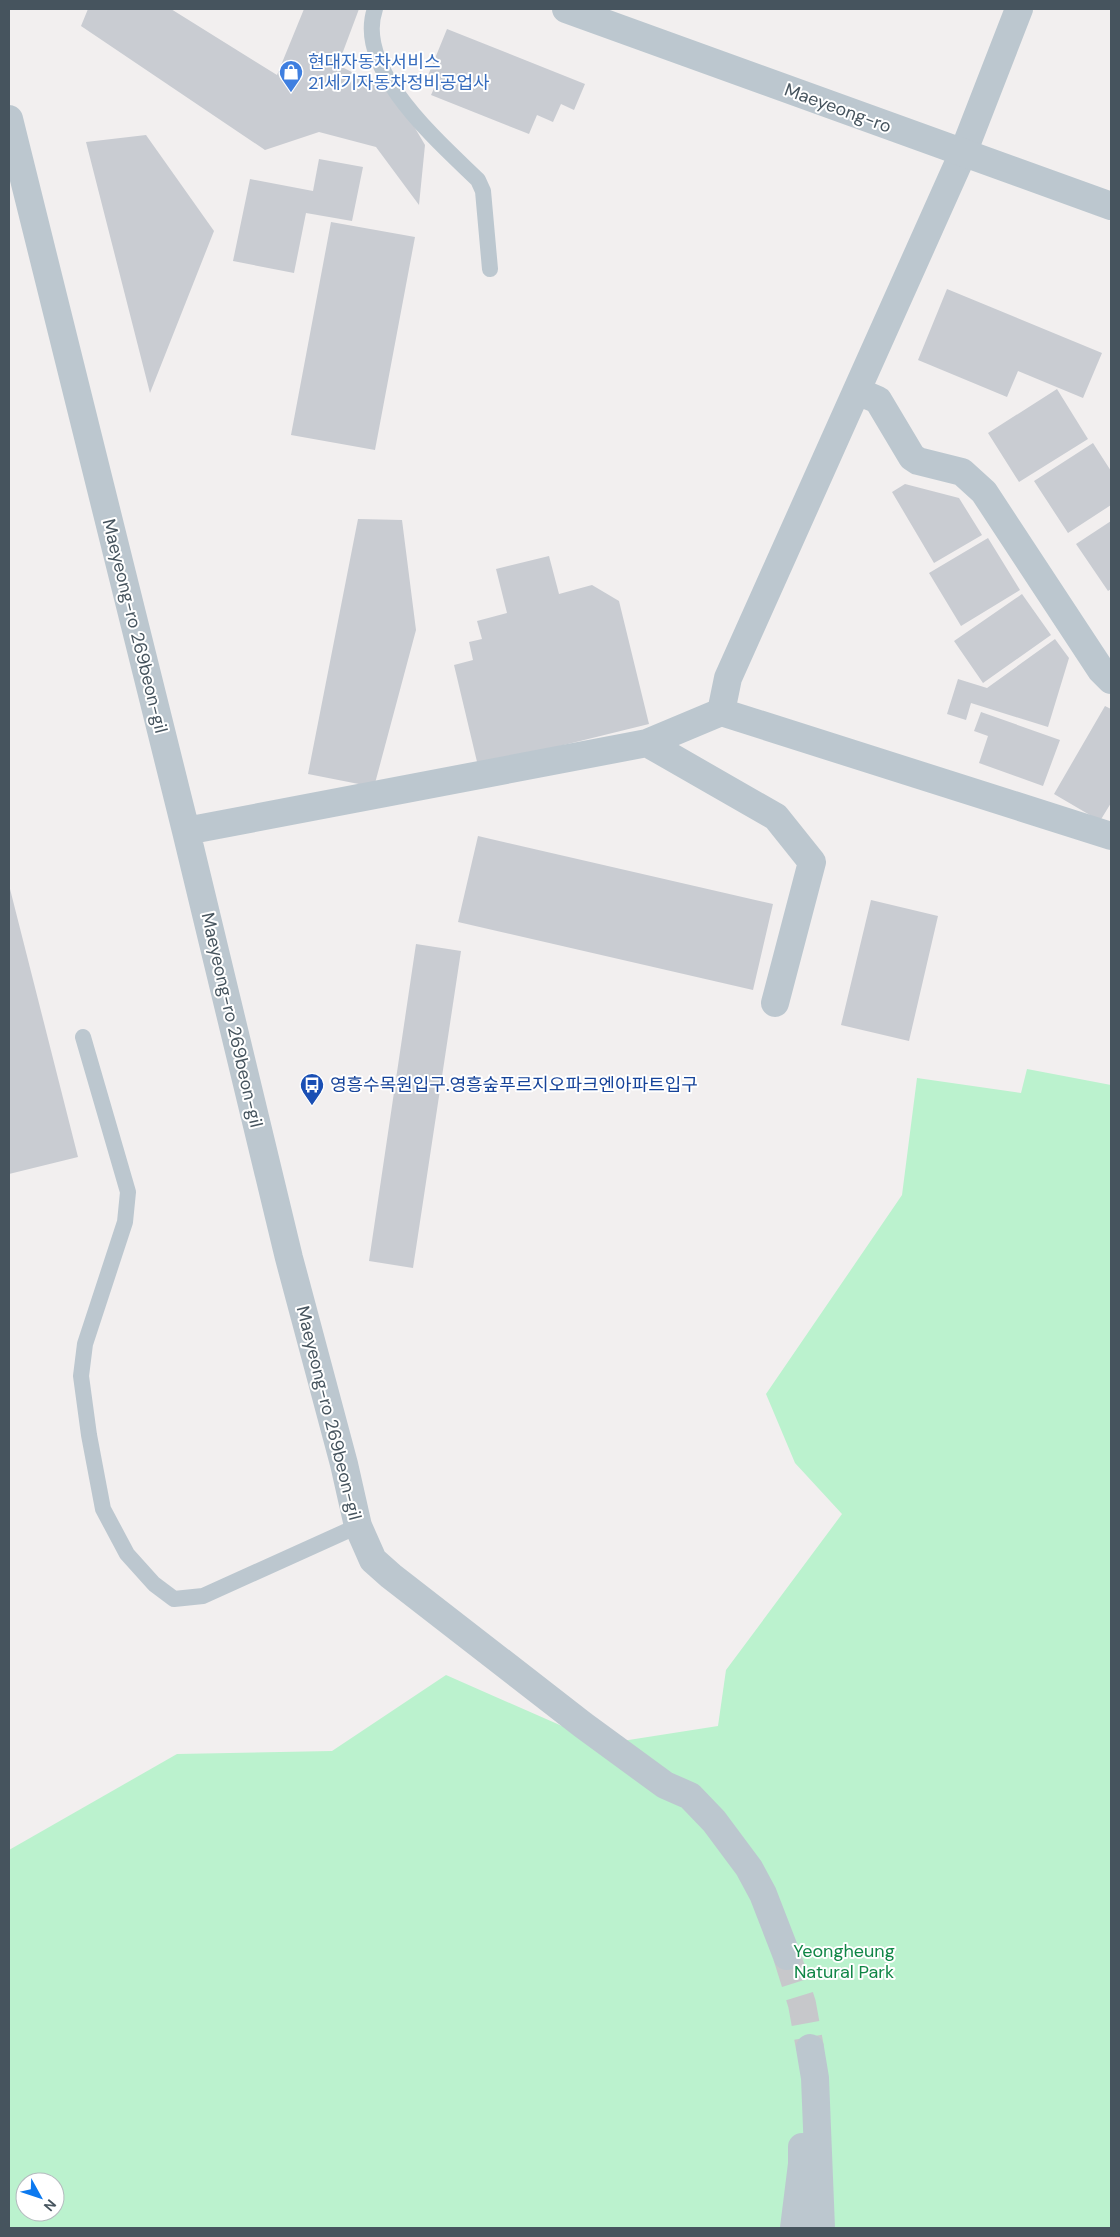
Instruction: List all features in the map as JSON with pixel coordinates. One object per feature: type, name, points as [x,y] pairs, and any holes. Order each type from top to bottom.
[{"type":"street","name":"Maeyeong-ro","points":[[566,9],[1111,206]]},
{"type":"street","points":[[721,712],[728,678],[963,153],[1020,9]]},
{"type":"street","name":"Maeyeong-ro 269beon-gil","points":[[9,119],[186,830],[289,1258],[344,1464],[358,1526],[373,1560],[391,1576],[583,1725],[665,1785],[680,1807],[711,1841],[726,1863],[758,1925],[779,1958]]},
{"type":"street","points":[[857,391],[878,400],[912,457],[918,461],[962,472],[984,492],[1101,670],[1111,680]]},
{"type":"street","points":[[186,830],[647,743],[721,712],[1111,836]]},
{"type":"street","points":[[647,743],[776,817],[812,862],[775,1003]]},
{"type":"street","points":[[794,2228],[802,2155],[800,2092],[802,2049],[817,2110],[821,2228]]},
{"type":"lane","points":[[376,9],[371,22],[371,34],[379,66],[419,123],[481,185],[490,269]]},
{"type":"lane","points":[[83,1037],[128,1192],[125,1222],[85,1344],[81,1376],[89,1436],[104,1509],[127,1554],[154,1584],[174,1598],[203,1596],[358,1526]]},
{"type":"green space","name":"Yeongheung Natural Park","points":[[1027,1069],[1111,1085],[1111,2228],[9,2228],[9,1850],[177,1754],[332,1751],[446,1675],[603,1744],[718,1726],[726,1670],[842,1514],[795,1463],[766,1394],[902,1195],[917,1078],[1021,1093]]},
{"type":"building","points":[[88,9],[171,9],[277,75],[304,9],[359,9],[338,65],[395,94],[425,145],[419,205],[376,147],[319,132],[265,150],[81,26]]},
{"type":"building","points":[[447,29],[585,84],[574,110],[561,104],[553,122],[537,115],[529,134],[431,95],[437,82],[427,78]]},
{"type":"building","points":[[146,135],[214,231],[150,393],[86,142]]},
{"type":"building","points":[[319,159],[363,167],[352,221],[306,213],[294,273],[233,261],[250,179],[313,191]]},
{"type":"building","points":[[331,222],[415,237],[375,450],[291,435]]},
{"type":"building","points":[[947,289],[1102,353],[1083,398],[1018,371],[1007,397],[918,360]]},
{"type":"building","points":[[1057,389],[1088,439],[1019,482],[988,433]]},
{"type":"building","points":[[1093,443],[1111,471],[1111,505],[1068,533],[1034,481]]},
{"type":"building","points":[[905,484],[959,498],[982,535],[934,563],[892,492]]},
{"type":"building","points":[[358,519],[402,520],[416,630],[374,787],[308,774]]},
{"type":"building","points":[[1111,521],[1111,589],[1108,591],[1076,544]]},
{"type":"building","points":[[988,538],[1020,590],[961,626],[929,573]]},
{"type":"building","points":[[549,556],[559,594],[592,585],[619,601],[649,724],[478,766],[454,665],[473,660],[469,642],[482,639],[477,621],[507,613],[496,569]]},
{"type":"building","points":[[1022,594],[1051,635],[983,683],[954,641]]},
{"type":"building","points":[[1055,639],[1069,658],[1048,727],[971,703],[966,720],[947,714],[958,679],[987,688]]},
{"type":"building","points":[[1105,706],[1111,709],[1111,803],[1100,821],[1054,794]]},
{"type":"building","points":[[981,712],[1060,740],[1043,786],[979,763],[988,736],[974,731]]},
{"type":"building","points":[[478,836],[773,904],[753,990],[458,922]]},
{"type":"building","points":[[9,885],[78,1157],[9,1174]]},
{"type":"building","points":[[871,900],[938,916],[909,1041],[841,1025]]},
{"type":"building","points":[[416,944],[461,951],[413,1268],[369,1261]]},
{"type":"tunnel","points":[[787,1956],[802,2004],[810,2048]]},
{"type":"place","name":"현대자동차서비스 21세기자동차정비공업사","points":[[291,93]]},
{"type":"place","name":"영흥수목원입구.영흥숲푸르지오파크엔아파트입구","points":[[312,1106]]}]
